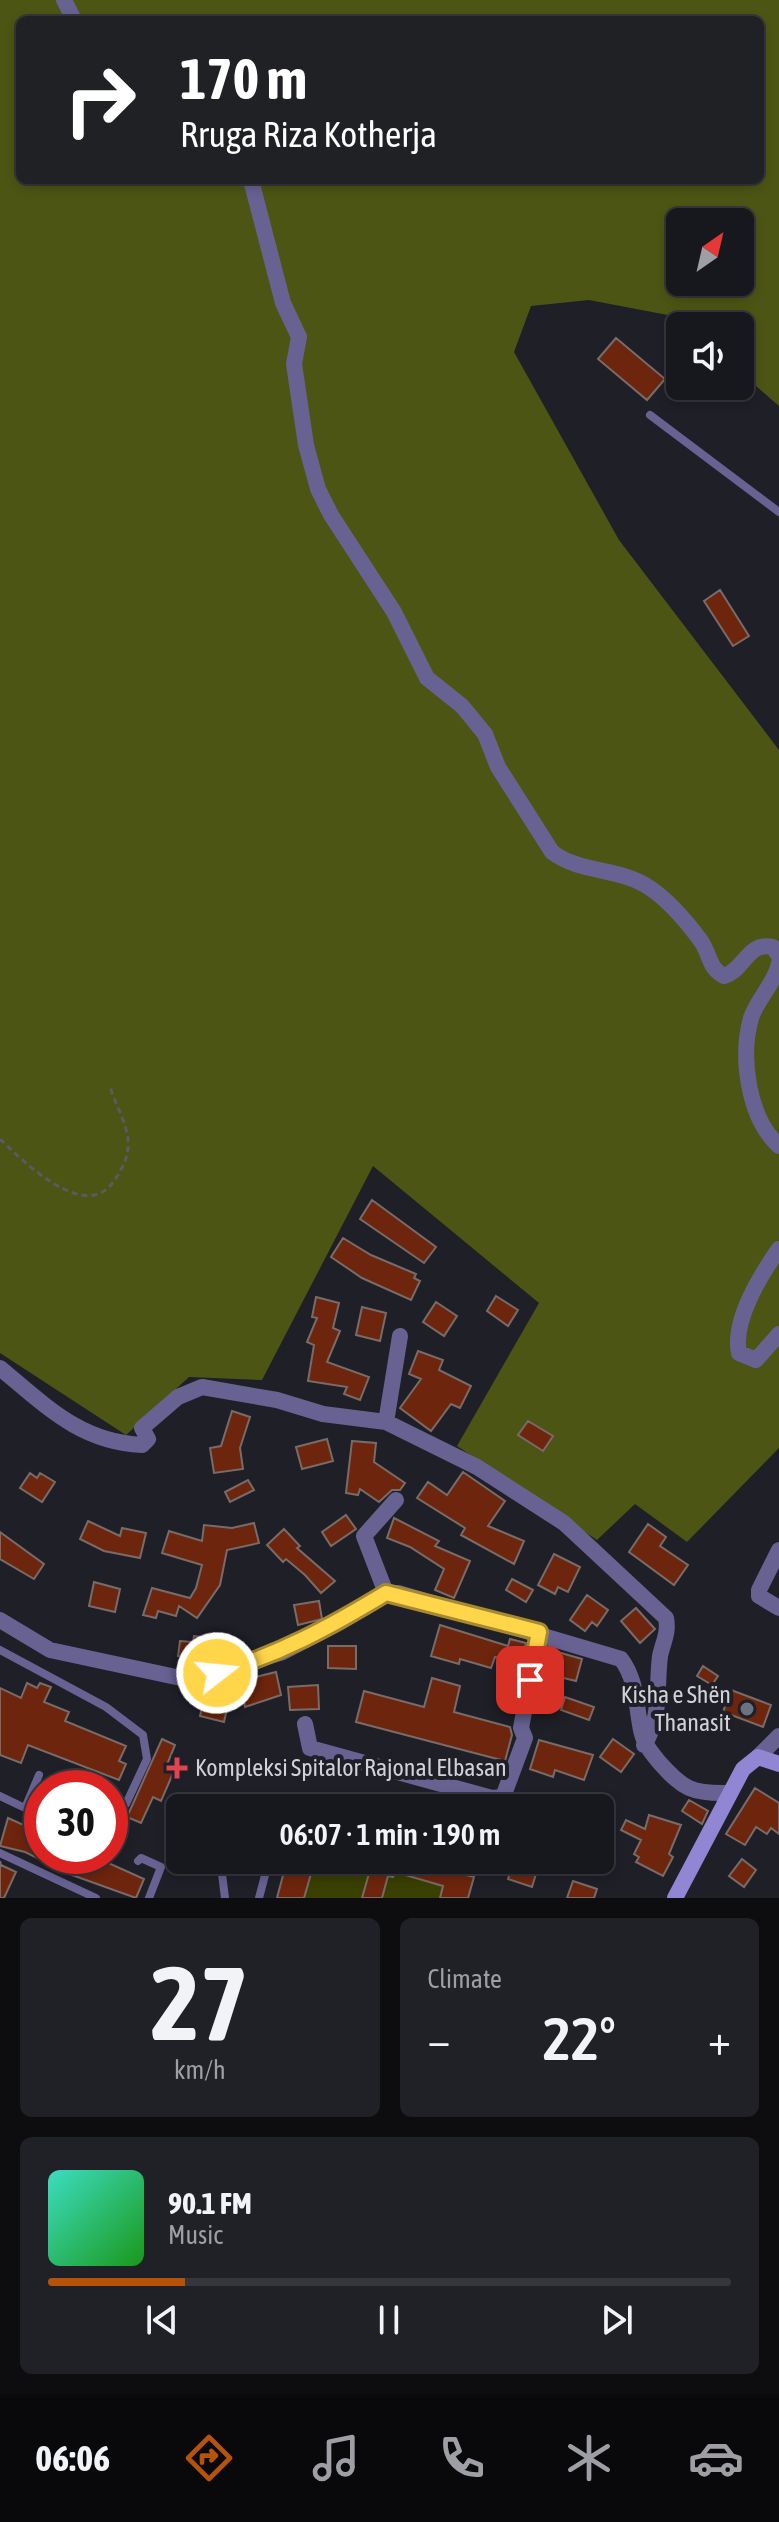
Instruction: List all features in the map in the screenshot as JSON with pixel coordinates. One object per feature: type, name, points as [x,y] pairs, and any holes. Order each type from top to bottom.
[{"type":"main road","points":[[677,1897],[743,1769],[758,1757],[779,1764]]},
{"type":"street","points":[[252,184],[283,303],[299,337],[294,364],[311,467],[331,515],[394,612],[427,678],[462,706],[485,734],[498,767],[552,852],[565,862],[613,873],[648,886],[688,924],[704,946],[716,972],[724,976],[732,974],[753,949],[763,945],[773,947],[779,956]]},
{"type":"street","points":[[779,963],[751,1019],[746,1055],[757,1110],[769,1137],[779,1146]]},
{"type":"street","points":[[779,1249],[759,1277],[748,1302],[739,1353],[756,1360],[779,1334]]},
{"type":"street","points":[[386,1422],[400,1336]]},
{"type":"street","points":[[0,1368],[72,1426],[115,1443],[142,1445],[148,1439],[142,1428],[153,1416],[178,1397],[202,1387],[277,1400],[335,1416],[386,1422],[477,1467],[564,1523],[666,1618],[668,1629],[660,1654],[656,1718],[644,1745]]},
{"type":"street","points":[[386,1593],[364,1536],[396,1500]]},
{"type":"street","points":[[779,1550],[759,1596],[779,1608]]},
{"type":"street","points":[[0,1620],[33,1642],[60,1653],[190,1680],[283,1652],[339,1623],[386,1593],[539,1632],[621,1659],[629,1669],[637,1698],[644,1745],[680,1784],[702,1793],[729,1793]]},
{"type":"street","points":[[305,1724],[310,1748],[492,1798],[503,1797],[525,1738],[521,1728],[539,1632]]},
{"type":"street","points":[[758,1757],[779,1735]]},
{"type":"lane","points":[[650,415],[779,512]]},
{"type":"lane","points":[[0,1650],[106,1707],[143,1735],[147,1759],[128,1800]]},
{"type":"lane","points":[[0,1796],[24,1808]]},
{"type":"lane","points":[[0,1853],[96,1898]]},
{"type":"lane","points":[[138,1861],[141,1858],[161,1867],[149,1898]]},
{"type":"lane","points":[[222,1874],[225,1898]]},
{"type":"lane","points":[[259,1898],[265,1874]]},
{"type":"path","points":[[0,1139],[26,1165],[71,1192],[92,1194],[110,1188],[125,1165],[128,1138],[110,1087]]},
{"type":"green space","points":[[0,0],[779,0],[779,406],[754,384],[754,312],[666,312],[666,315],[589,300],[531,306],[514,352],[619,540],[779,750],[779,1448],[687,1542],[635,1504],[597,1540],[457,1446],[539,1303],[373,1166],[262,1380],[189,1377],[126,1435],[0,1353]]},
{"type":"green space","points":[[311,1874],[373,1874],[362,1898],[304,1898]]},
{"type":"green space","points":[[394,1874],[402,1874],[443,1886],[440,1898],[382,1898],[385,1875],[393,1877]]},
{"type":"building","points":[[616,338],[665,379],[647,400],[598,359]]},
{"type":"building","points":[[720,590],[749,636],[733,646],[704,601]]},
{"type":"building","points":[[372,1200],[436,1247],[424,1263],[360,1219]]},
{"type":"building","points":[[343,1238],[371,1255],[416,1274],[414,1278],[420,1281],[411,1300],[362,1278],[331,1257]]},
{"type":"building","points":[[496,1296],[518,1310],[508,1326],[487,1311]]},
{"type":"building","points":[[316,1297],[339,1303],[333,1328],[340,1331],[327,1362],[369,1377],[360,1400],[344,1394],[347,1387],[308,1381],[314,1345],[307,1342],[317,1318],[312,1317]]},
{"type":"building","points":[[436,1302],[457,1316],[444,1336],[423,1322]]},
{"type":"building","points":[[362,1307],[386,1313],[380,1341],[356,1335]]},
{"type":"building","points":[[418,1351],[443,1360],[439,1370],[471,1386],[460,1408],[451,1404],[431,1431],[400,1408],[421,1379],[409,1374]]},
{"type":"building","points":[[232,1411],[250,1417],[240,1448],[243,1469],[214,1473],[210,1448],[221,1446]]},
{"type":"building","points":[[528,1421],[553,1436],[543,1451],[518,1435]]},
{"type":"building","points":[[327,1439],[333,1461],[302,1469],[296,1447]]},
{"type":"building","points":[[352,1441],[376,1443],[374,1462],[405,1483],[400,1490],[392,1490],[379,1502],[360,1489],[358,1495],[346,1493]]},
{"type":"building","points":[[463,1472],[505,1501],[488,1526],[524,1541],[514,1564],[461,1535],[465,1528],[417,1498],[428,1482],[447,1495]]},
{"type":"building","points":[[30,1473],[37,1478],[40,1473],[55,1482],[42,1502],[20,1488]]},
{"type":"building","points":[[248,1480],[254,1490],[230,1502],[225,1492]]},
{"type":"building","points":[[346,1515],[356,1529],[331,1546],[322,1532]]},
{"type":"building","points":[[394,1518],[439,1541],[435,1546],[470,1561],[454,1598],[435,1590],[444,1569],[410,1547],[387,1538]]},
{"type":"building","points":[[88,1521],[120,1536],[122,1528],[146,1533],[140,1558],[104,1551],[80,1539]]},
{"type":"building","points":[[254,1523],[259,1543],[227,1550],[220,1585],[197,1618],[179,1606],[176,1616],[158,1611],[156,1618],[143,1615],[152,1588],[190,1598],[196,1588],[202,1565],[162,1553],[169,1531],[202,1541],[204,1525],[232,1528]]},
{"type":"building","points":[[648,1524],[666,1537],[660,1546],[688,1565],[674,1585],[629,1552]]},
{"type":"building","points":[[284,1529],[300,1546],[297,1548],[335,1581],[321,1593],[305,1575],[286,1559],[283,1562],[267,1545]]},
{"type":"building","points":[[0,1532],[44,1564],[34,1579],[0,1559]]},
{"type":"building","points":[[554,1554],[580,1567],[568,1592],[558,1587],[555,1594],[538,1585]]},
{"type":"building","points":[[512,1579],[533,1590],[526,1602],[506,1590]]},
{"type":"building","points":[[94,1582],[120,1589],[115,1612],[89,1606]]},
{"type":"building","points":[[587,1595],[608,1610],[597,1626],[592,1622],[585,1631],[570,1620]]},
{"type":"building","points":[[319,1601],[322,1619],[298,1625],[294,1605]]},
{"type":"building","points":[[636,1608],[655,1629],[640,1643],[621,1621]]},
{"type":"building","points":[[440,1625],[508,1646],[510,1639],[526,1643],[522,1664],[495,1657],[491,1668],[460,1659],[459,1664],[431,1656]]},
{"type":"building","points":[[194,1636],[224,1640],[221,1659],[206,1664],[178,1656],[180,1641],[193,1642]]},
{"type":"building","points":[[328,1646],[356,1646],[356,1669],[328,1668]]},
{"type":"building","points":[[547,1649],[582,1659],[576,1681],[543,1673]]},
{"type":"building","points":[[703,1666],[718,1676],[712,1685],[697,1676]]},
{"type":"building","points":[[276,1672],[281,1695],[245,1707],[239,1681]]},
{"type":"building","points":[[432,1678],[460,1686],[454,1712],[510,1727],[512,1735],[505,1761],[356,1722],[364,1691],[424,1707]]},
{"type":"building","points":[[27,1683],[37,1688],[40,1683],[51,1687],[44,1702],[69,1712],[65,1721],[126,1746],[119,1761],[126,1764],[123,1770],[93,1770],[28,1745],[21,1763],[0,1755],[0,1688],[21,1698]]},
{"type":"building","points":[[318,1685],[319,1709],[290,1710],[288,1687]]},
{"type":"building","name":"Kisha e Shën Thanasit","points":[[731,1690],[771,1705],[763,1727],[723,1712]]},
{"type":"building","points":[[205,1694],[229,1700],[224,1722],[200,1716]]},
{"type":"building","points":[[565,1697],[594,1707],[589,1720],[561,1710]]},
{"type":"building","points":[[162,1739],[175,1745],[166,1767],[174,1771],[161,1801],[153,1797],[141,1823],[128,1815]]},
{"type":"building","points":[[613,1739],[634,1754],[621,1772],[600,1757]]},
{"type":"building","points":[[539,1740],[593,1755],[584,1780],[555,1770],[553,1777],[530,1769]]},
{"type":"building","points":[[755,1788],[779,1803],[779,1834],[771,1828],[767,1834],[756,1827],[745,1845],[726,1834]]},
{"type":"building","points":[[689,1800],[708,1811],[702,1824],[682,1811]]},
{"type":"building","points":[[649,1815],[681,1825],[669,1854],[673,1857],[663,1876],[636,1862],[639,1857],[634,1854],[641,1840],[621,1830],[626,1820],[645,1829]]},
{"type":"building","points":[[8,1818],[24,1825],[24,1852],[0,1846]]},
{"type":"building","points":[[742,1859],[756,1870],[744,1887],[729,1876]]},
{"type":"building","points":[[0,1861],[1,1865],[16,1872],[4,1898],[0,1898]]},
{"type":"building","points":[[128,1872],[144,1879],[136,1898],[72,1875]]},
{"type":"building","points":[[283,1874],[311,1874],[304,1898],[277,1898]]},
{"type":"building","points":[[369,1874],[394,1874],[393,1877],[388,1876],[382,1898],[362,1898]]},
{"type":"building","points":[[402,1874],[462,1874],[474,1877],[468,1898],[440,1898],[443,1886]]},
{"type":"building","points":[[510,1874],[536,1874],[532,1887],[508,1879]]},
{"type":"building","points":[[573,1881],[597,1889],[594,1898],[567,1898]]},
{"type":"place","name":"Kisha e Shën Thanasit","points":[[747,1709]]},
{"type":"place","name":"Kompleksi Spitalor Rajonal Elbasan","points":[[177,1768]]},
{"type":"route","points":[[217,1673],[283,1652],[339,1623],[386,1593],[398,1593],[539,1632],[530,1680]]}]
